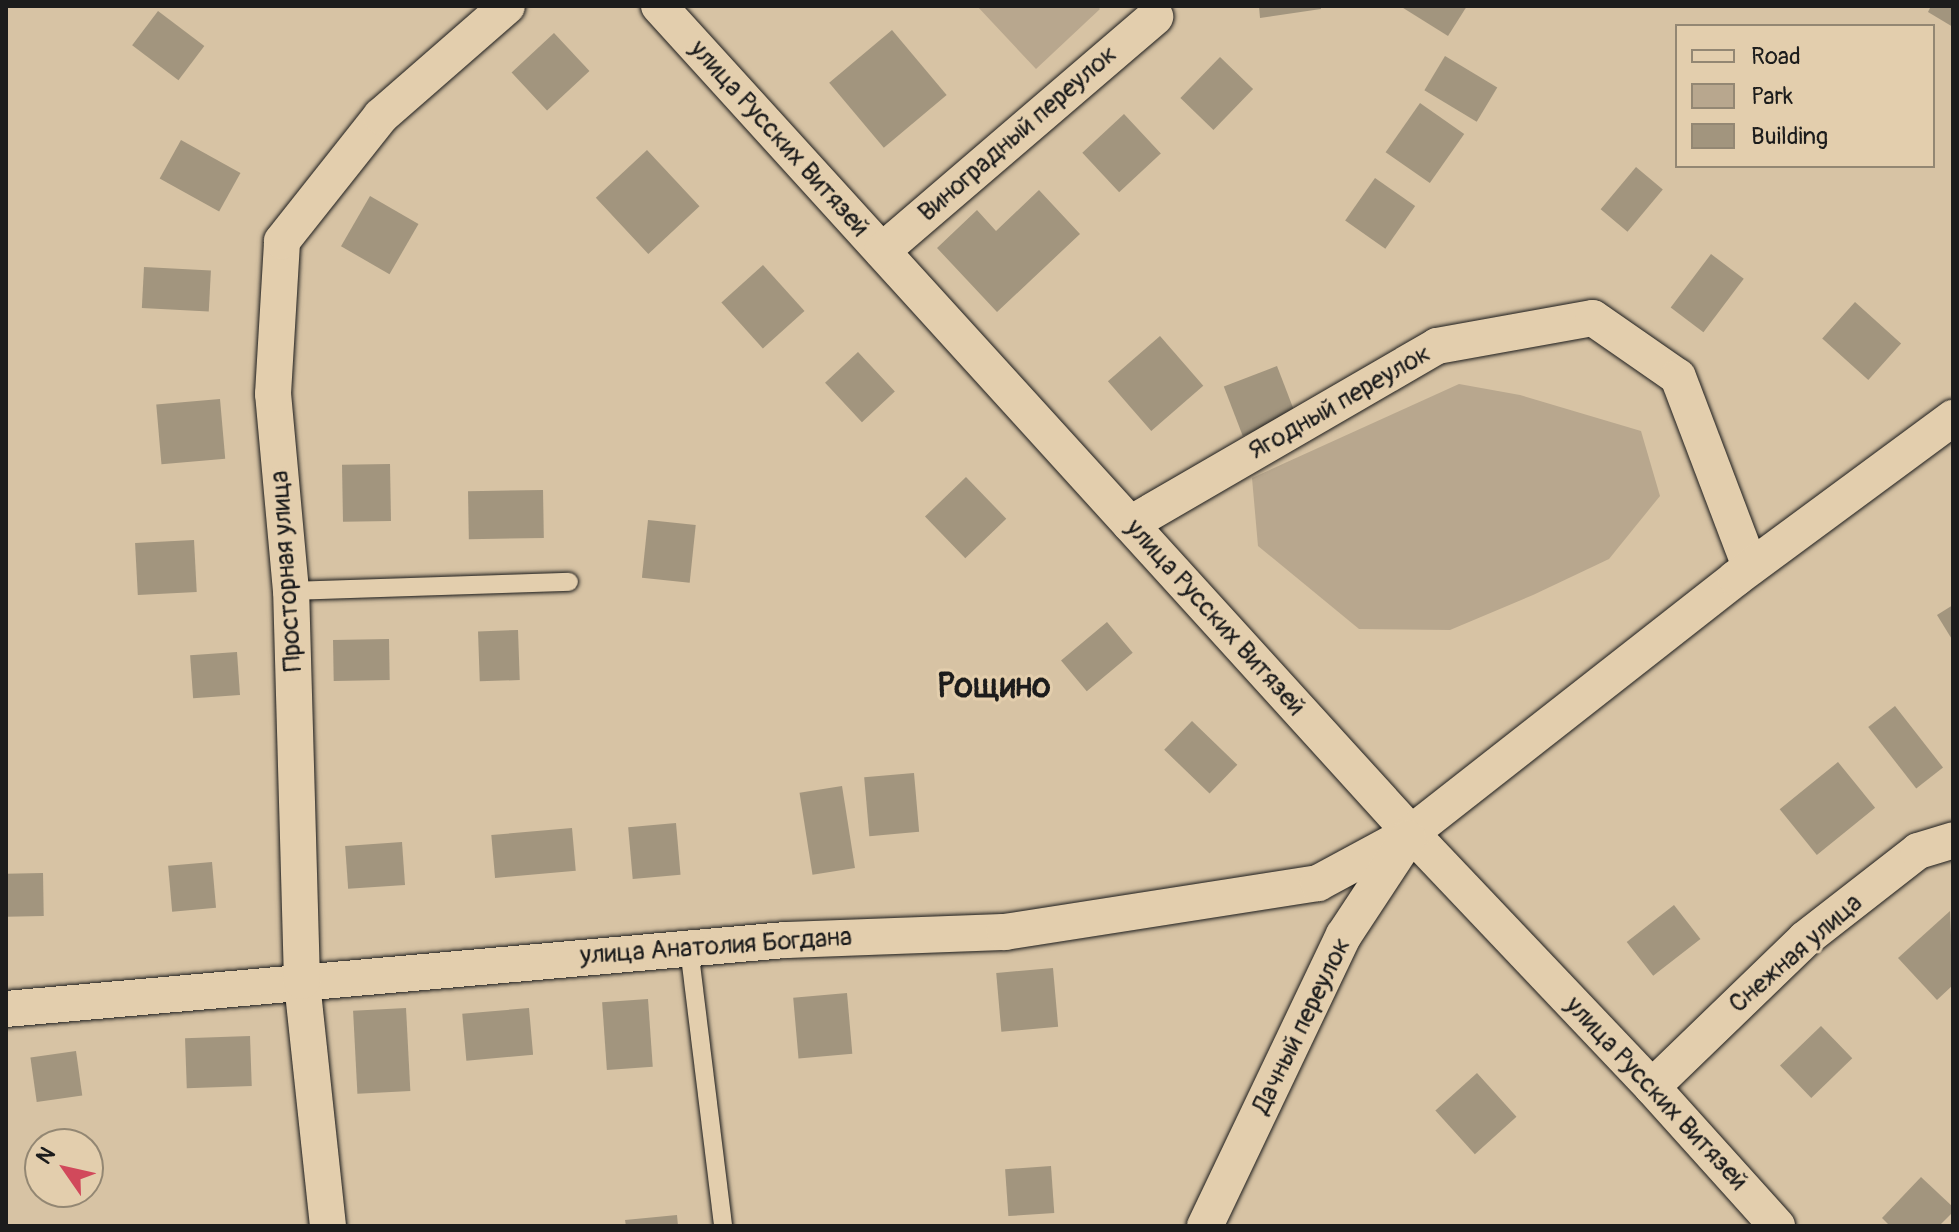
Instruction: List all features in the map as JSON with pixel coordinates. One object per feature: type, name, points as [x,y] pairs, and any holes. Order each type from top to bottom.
[{"type":"street","name":"Просторная улица","points":[[328,1226],[302,981],[291,591],[273,394],[282,241],[381,116],[507,6]]},
{"type":"street","name":"улица Русских Витязей","points":[[659,6],[1411,833],[1652,1087],[1777,1226]]},
{"type":"street","name":"Виноградный переулок","points":[[882,251],[1155,17]]},
{"type":"street","name":"Ягодный переулок","points":[[1130,524],[1437,346],[1593,318],[1678,377],[1750,567]]},
{"type":"street","points":[[1411,833],[1750,567],[1953,418]]},
{"type":"street","name":"улица Анатолия Богдана","points":[[6,1009],[785,940],[1005,932],[1318,883],[1411,833]]},
{"type":"street","name":"Дачный переулок","points":[[1205,1226],[1344,935],[1411,833]]},
{"type":"street","name":"Снежная улица","points":[[1652,1087],[1805,939],[1918,851],[1953,840]]},
{"type":"lane","points":[[291,591],[569,582]]},
{"type":"lane","points":[[689,948],[723,1226]]},
{"type":"green space","points":[[977,6],[1097,6],[1100,9],[1036,69]]},
{"type":"green space","points":[[1459,384],[1520,395],[1641,431],[1660,496],[1609,559],[1533,595],[1450,630],[1359,629],[1258,546],[1252,478]]},
{"type":"building","points":[[1259,6],[1321,6],[1321,9],[1260,18]]},
{"type":"building","points":[[1400,6],[1467,6],[1448,36]]},
{"type":"building","points":[[1931,6],[1953,6],[1953,27],[1928,12]]},
{"type":"building","points":[[158,11],[204,46],[178,80],[132,45]]},
{"type":"building","points":[[892,30],[947,95],[884,148],[829,83]]},
{"type":"building","points":[[554,33],[589,71],[547,111],[512,73]]},
{"type":"building","points":[[1445,56],[1497,87],[1477,122],[1424,90]]},
{"type":"building","points":[[1220,57],[1253,89],[1213,130],[1180,98]]},
{"type":"building","points":[[1420,103],[1464,134],[1430,183],[1386,152]]},
{"type":"building","points":[[1124,114],[1161,153],[1119,192],[1082,153]]},
{"type":"building","points":[[181,140],[240,173],[219,211],[160,178]]},
{"type":"building","points":[[647,150],[700,206],[648,254],[596,198]]},
{"type":"building","points":[[1636,167],[1663,189],[1627,232],[1601,209]]},
{"type":"building","points":[[1375,178],[1415,206],[1385,249],[1345,221]]},
{"type":"building","points":[[1039,190],[1080,234],[997,312],[937,248],[977,210],[996,231]]},
{"type":"building","points":[[370,196],[418,224],[389,274],[341,246]]},
{"type":"building","points":[[1711,254],[1744,279],[1703,332],[1671,308]]},
{"type":"building","points":[[763,265],[804,311],[763,349],[721,302]]},
{"type":"building","points":[[144,267],[211,271],[209,311],[142,308]]},
{"type":"building","points":[[1855,302],[1901,343],[1868,380],[1822,338]]},
{"type":"building","points":[[1160,336],[1203,386],[1151,431],[1108,381]]},
{"type":"building","points":[[858,352],[895,391],[862,422],[825,383]]},
{"type":"building","points":[[1277,366],[1296,415],[1243,436],[1224,386]]},
{"type":"building","points":[[220,399],[225,459],[161,464],[156,405]]},
{"type":"building","points":[[390,464],[391,521],[343,522],[342,465]]},
{"type":"building","points":[[966,477],[1006,519],[965,558],[925,517]]},
{"type":"building","points":[[543,490],[544,538],[469,539],[468,491]]},
{"type":"building","points":[[648,520],[696,525],[690,583],[642,578]]},
{"type":"building","points":[[194,540],[197,592],[138,595],[135,543]]},
{"type":"building","points":[[1953,605],[1953,641],[1937,615]]},
{"type":"building","points":[[1107,622],[1133,653],[1087,691],[1061,661]]},
{"type":"building","points":[[518,630],[520,680],[480,681],[478,631]]},
{"type":"building","points":[[389,639],[390,680],[334,681],[333,640]]},
{"type":"building","points":[[237,652],[240,695],[193,698],[190,655]]},
{"type":"building","points":[[1895,706],[1943,767],[1916,788],[1868,727]]},
{"type":"building","points":[[1192,721],[1237,765],[1210,794],[1164,750]]},
{"type":"building","points":[[1838,762],[1875,808],[1817,855],[1780,809]]},
{"type":"building","points":[[914,773],[919,832],[869,836],[864,777]]},
{"type":"building","points":[[842,786],[855,868],[813,875],[800,793]]},
{"type":"building","points":[[676,823],[681,875],[633,879],[628,827]]},
{"type":"building","points":[[572,828],[576,871],[495,878],[491,835]]},
{"type":"building","points":[[402,842],[405,885],[348,889],[345,846]]},
{"type":"building","points":[[212,862],[216,908],[172,912],[168,866]]},
{"type":"building","points":[[43,873],[44,916],[7,917],[6,874]]},
{"type":"building","points":[[1674,905],[1700,939],[1653,976],[1627,942]]},
{"type":"building","points":[[1950,911],[1953,985],[1937,1000],[1898,958]]},
{"type":"building","points":[[1053,968],[1058,1027],[1001,1032],[996,973]]},
{"type":"building","points":[[847,993],[852,1054],[799,1058],[793,998]]},
{"type":"building","points":[[648,999],[653,1067],[607,1070],[602,1002]]},
{"type":"building","points":[[406,1008],[410,1091],[357,1094],[353,1011]]},
{"type":"building","points":[[529,1008],[533,1055],[466,1061],[462,1014]]},
{"type":"building","points":[[1821,1026],[1852,1058],[1811,1098],[1780,1066]]},
{"type":"building","points":[[250,1036],[252,1086],[187,1088],[185,1038]]},
{"type":"building","points":[[76,1051],[82,1096],[37,1102],[30,1057]]},
{"type":"building","points":[[1477,1073],[1516,1117],[1475,1154],[1435,1110]]},
{"type":"building","points":[[1051,1166],[1054,1213],[1008,1216],[1005,1169]]},
{"type":"building","points":[[1921,1177],[1953,1207],[1953,1212],[1939,1226],[1890,1226],[1882,1218]]},
{"type":"building","points":[[677,1215],[678,1226],[626,1226],[625,1220]]},
{"type":"district","name":"Рощино","points":[[994,687]]}]
